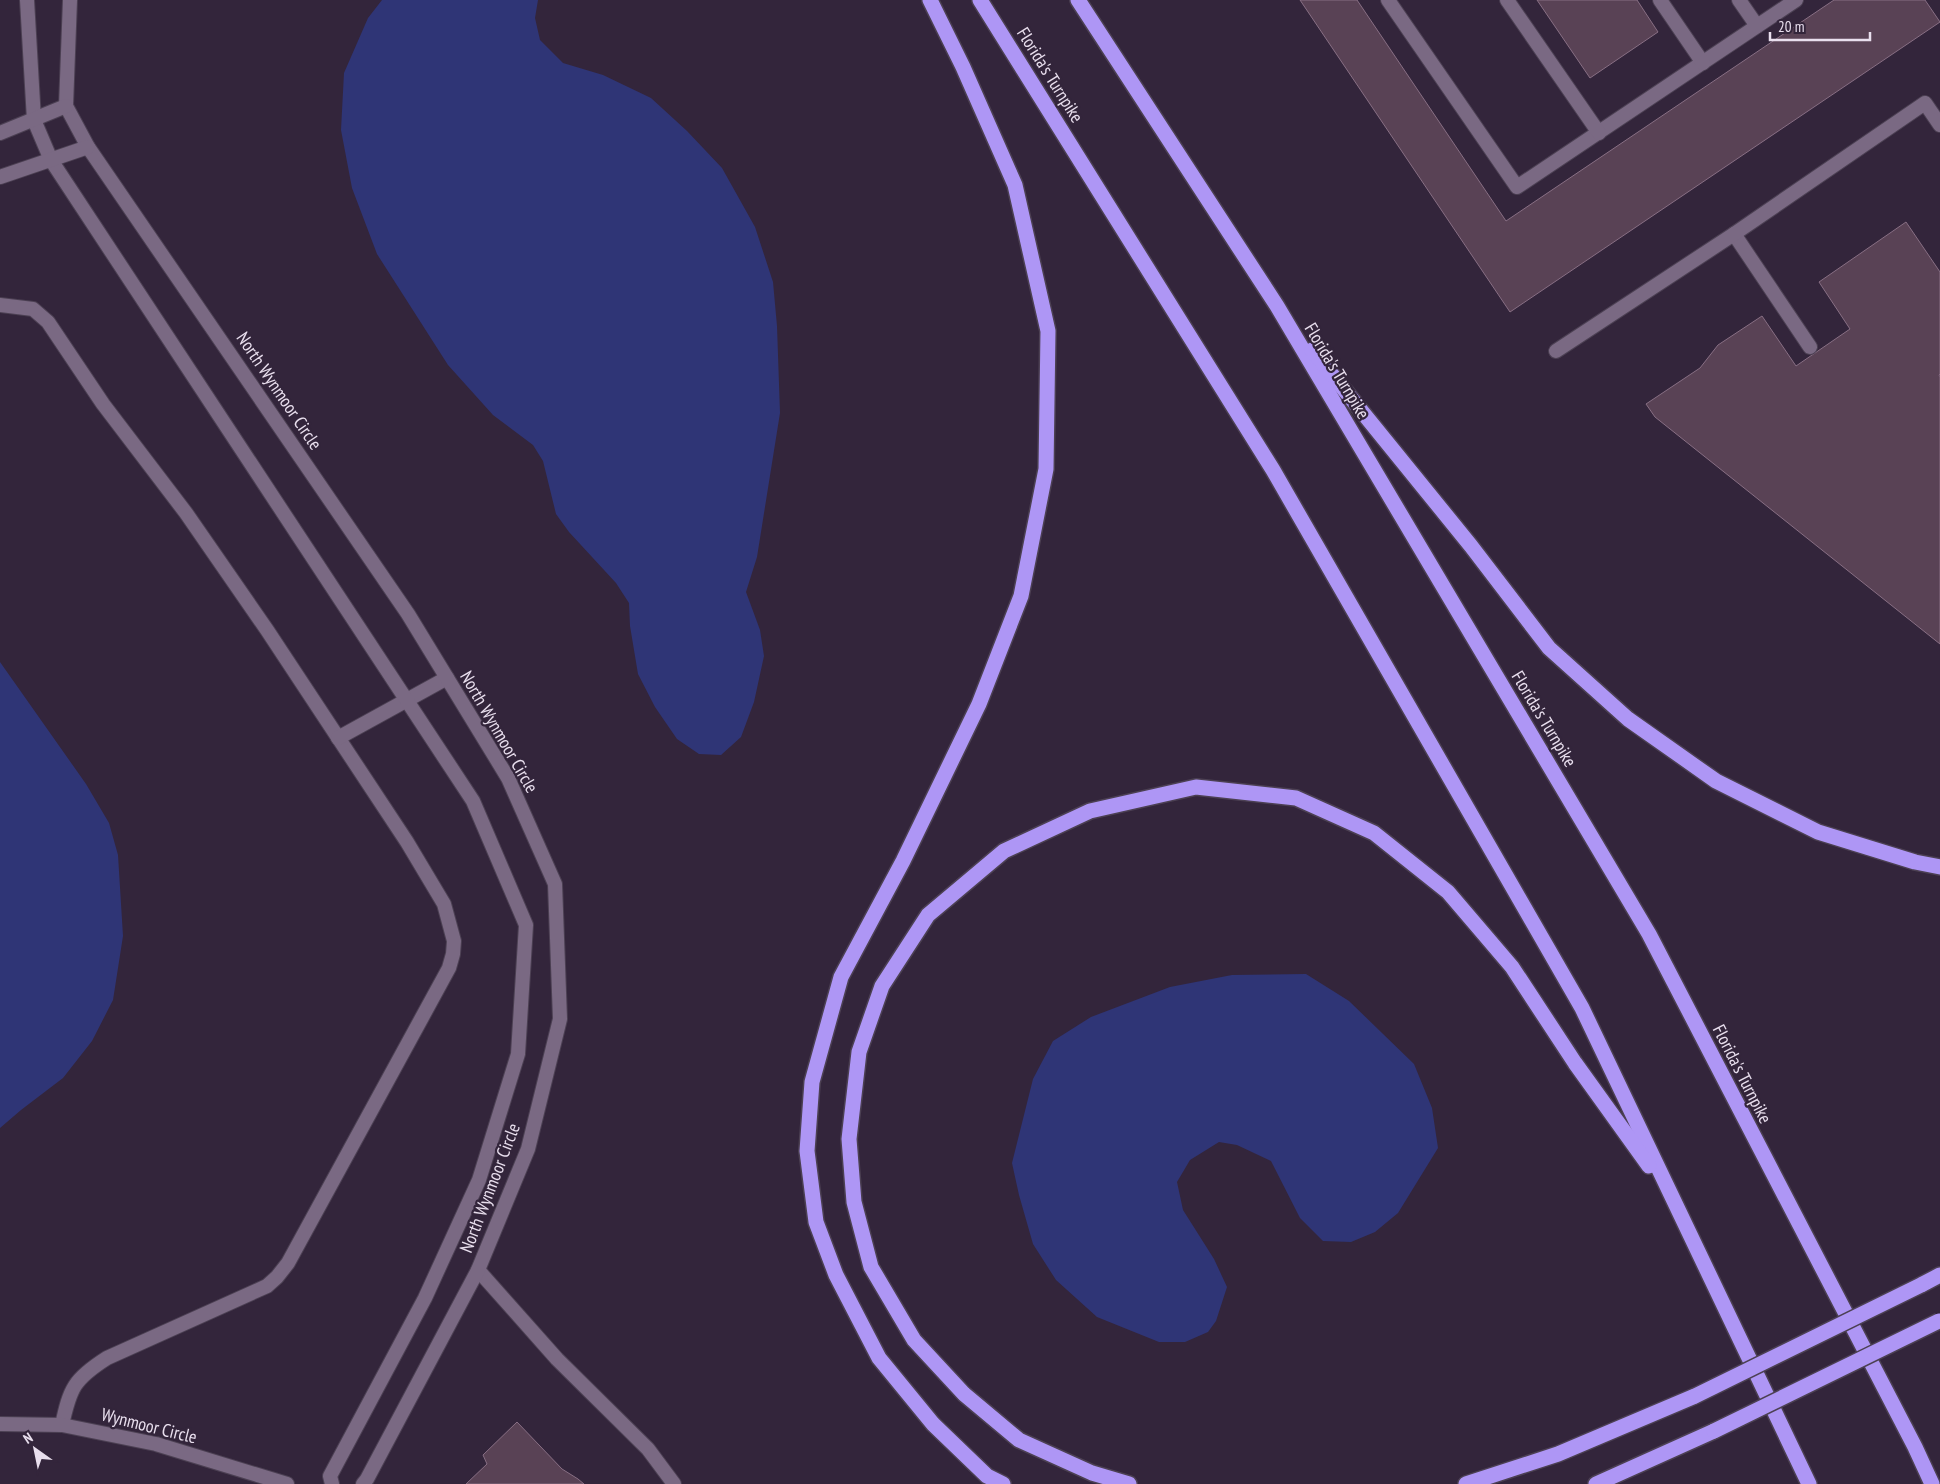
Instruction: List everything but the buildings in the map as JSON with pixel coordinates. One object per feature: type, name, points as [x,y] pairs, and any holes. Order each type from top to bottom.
[{"type":"highway","points":[[930,0],[963,66],[1014,185],[1048,331],[1046,469],[1021,596],[980,704],[903,861],[841,977],[812,1082],[806,1151],[816,1222],[836,1275],[879,1358],[933,1424],[987,1476],[1003,1484]]},
{"type":"highway","name":"Florida's Turnpike","points":[[980,0],[1278,478],[1582,1008],[1810,1484]]},
{"type":"highway","name":"Florida's Turnpike","points":[[1078,0],[1276,306],[1649,934],[1916,1447],[1932,1484]]},
{"type":"highway","points":[[1276,306],[1471,546],[1549,648],[1628,720],[1716,781],[1818,832],[1914,862],[1940,867]]},
{"type":"highway","points":[[1129,1484],[1092,1473],[1019,1440],[964,1394],[914,1340],[871,1267],[854,1202],[849,1139],[859,1052],[882,986],[928,916],[1004,851],[1090,811],[1196,787],[1296,798],[1374,833],[1448,892],[1512,967],[1575,1063],[1672,1198]]},
{"type":"highway","points":[[1466,1484],[1558,1454],[1696,1396],[1940,1275]]},
{"type":"highway","points":[[1596,1484],[1714,1431],[1940,1320]]},
{"type":"street","name":"North Wynmoor Circle","points":[[27,0],[34,120],[51,160],[474,801],[526,925],[518,1054],[479,1180],[425,1298],[330,1476],[332,1484]]},
{"type":"street","points":[[0,133],[66,106],[70,0]]},
{"type":"street","points":[[1388,0],[1517,187],[1796,0]]},
{"type":"street","points":[[1507,0],[1598,132]]},
{"type":"street","points":[[1660,0],[1703,63]]},
{"type":"street","points":[[1739,0],[1757,26]]},
{"type":"street","points":[[1556,351],[1734,234],[1925,102],[1940,125]]},
{"type":"street","name":"North Wynmoor Circle","points":[[66,106],[88,147],[408,614],[508,778],[556,884],[560,1019],[528,1149],[478,1270],[368,1479],[363,1484]]},
{"type":"street","points":[[0,177],[88,147]]},
{"type":"street","points":[[1734,234],[1810,347]]},
{"type":"street","points":[[0,305],[33,309],[48,322],[103,404],[186,513],[407,842],[444,904],[454,941],[449,968],[288,1263],[277,1277],[267,1286],[107,1358],[83,1375],[69,1394],[62,1425]]},
{"type":"street","points":[[338,738],[447,678]]},
{"type":"street","points":[[478,1270],[557,1359],[648,1449],[674,1484]]},
{"type":"street","name":"Wynmoor Circle","points":[[0,1424],[62,1425],[156,1444],[287,1484]]},
{"type":"shaded area","points":[[382,0],[538,0],[535,18],[540,40],[563,63],[603,75],[651,98],[687,131],[722,168],[755,227],[773,282],[777,326],[780,413],[757,557],[746,592],[760,630],[764,656],[754,702],[741,737],[721,755],[699,754],[677,739],[655,707],[638,674],[630,626],[629,603],[616,583],[569,532],[556,514],[543,461],[533,445],[493,415],[448,365],[377,254],[352,188],[341,130],[344,73],[368,18]]},
{"type":"shaded area","points":[[0,662],[86,784],[109,823],[118,855],[123,936],[113,1000],[92,1041],[63,1078],[0,1128]]},
{"type":"shaded area","points":[[1306,974],[1349,1001],[1414,1064],[1432,1108],[1438,1148],[1398,1213],[1375,1232],[1351,1242],[1323,1241],[1300,1218],[1271,1161],[1237,1145],[1219,1142],[1190,1160],[1177,1182],[1183,1210],[1214,1259],[1227,1287],[1216,1321],[1208,1332],[1185,1342],[1159,1342],[1097,1317],[1056,1280],[1033,1244],[1012,1163],[1033,1079],[1053,1041],[1091,1017],[1170,987],[1232,975]]}]
